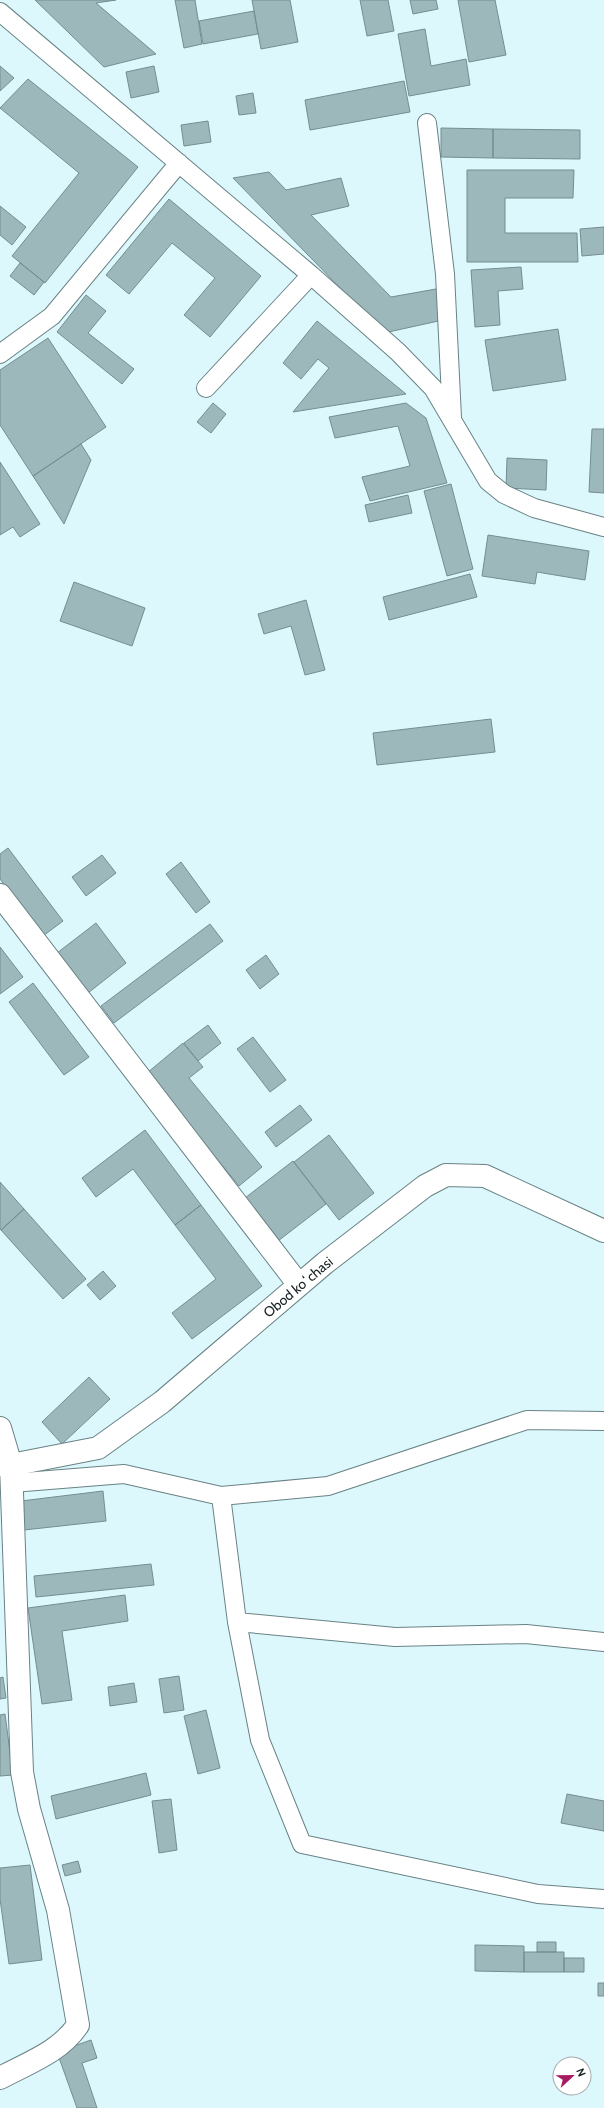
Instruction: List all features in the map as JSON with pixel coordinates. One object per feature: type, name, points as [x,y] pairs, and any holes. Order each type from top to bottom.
[{"type":"street","points":[[0,895],[299,1285]]},
{"type":"street","name":"Obod koʻchasi","points":[[8,1471],[98,1448],[162,1402],[325,1263],[425,1186],[446,1175],[484,1176],[604,1231]]},
{"type":"street","points":[[0,1428],[8,1471],[22,1772],[29,1809],[58,1910],[78,2025],[70,2037],[56,2049],[0,2078]]},
{"type":"lane","points":[[0,12],[311,275],[398,352],[433,388],[488,481],[504,494],[534,508],[604,527]]},
{"type":"lane","points":[[427,123],[445,274],[452,419]]},
{"type":"lane","points":[[0,354],[52,316],[178,163]]},
{"type":"lane","points":[[206,388],[311,275]]},
{"type":"lane","points":[[8,1471],[124,1474],[221,1496],[328,1486],[527,1420],[604,1421]]},
{"type":"lane","points":[[221,1496],[237,1622],[260,1740],[302,1844],[538,1894],[604,1899]]},
{"type":"lane","points":[[237,1622],[395,1637],[526,1634],[604,1642]]},
{"type":"building","points":[[35,0],[116,0],[96,3],[156,54],[104,67]]},
{"type":"building","points":[[175,0],[195,0],[202,44],[184,48]]},
{"type":"building","points":[[252,0],[290,0],[298,42],[261,49]]},
{"type":"building","points":[[360,0],[388,0],[394,31],[367,36]]},
{"type":"building","points":[[410,0],[436,0],[438,9],[413,14]]},
{"type":"building","points":[[458,0],[495,0],[506,55],[469,62]]},
{"type":"building","points":[[254,11],[258,34],[203,44],[199,21]]},
{"type":"building","points":[[425,29],[431,66],[466,59],[470,85],[409,96],[398,34]]},
{"type":"building","points":[[0,66],[14,78],[0,91]]},
{"type":"building","points":[[154,66],[159,92],[131,98],[126,72]]},
{"type":"building","points":[[28,79],[138,167],[45,283],[12,256],[79,173],[0,108]]},
{"type":"building","points":[[404,81],[410,112],[310,130],[305,100]]},
{"type":"building","points":[[253,93],[256,113],[239,115],[236,96]]},
{"type":"building","points":[[208,121],[211,142],[184,146],[181,125]]},
{"type":"building","points":[[441,128],[493,129],[493,158],[441,157]]},
{"type":"building","points":[[493,129],[580,130],[580,159],[493,158]]},
{"type":"building","points":[[467,170],[574,170],[573,198],[505,198],[505,233],[577,233],[578,262],[467,262]]},
{"type":"building","points":[[269,172],[286,190],[341,178],[349,206],[311,215],[391,297],[436,289],[443,320],[384,333],[233,178]]},
{"type":"building","points":[[169,199],[261,276],[210,337],[184,315],[215,278],[172,243],[129,294],[106,275]]},
{"type":"building","points":[[0,206],[26,227],[12,245],[0,235]]},
{"type":"building","points":[[604,227],[604,254],[582,256],[580,229]]},
{"type":"building","points":[[20,263],[44,282],[34,295],[10,276]]},
{"type":"building","points":[[521,267],[523,289],[498,291],[500,325],[475,327],[471,270]]},
{"type":"building","points":[[86,295],[106,311],[88,333],[134,369],[122,384],[57,332]]},
{"type":"building","points":[[317,321],[406,394],[293,412],[329,368],[318,359],[301,379],[283,363]]},
{"type":"building","points":[[558,329],[566,380],[493,391],[485,340]]},
{"type":"building","points":[[48,338],[106,427],[33,476],[0,425],[0,370]]},
{"type":"building","points":[[213,403],[226,414],[211,433],[197,422]]},
{"type":"building","points":[[406,403],[426,418],[447,483],[370,501],[362,477],[410,466],[398,426],[335,438],[329,417]]},
{"type":"building","points":[[592,429],[604,429],[604,493],[589,492]]},
{"type":"building","points":[[81,444],[91,460],[64,524],[33,476]]},
{"type":"building","points":[[507,458],[547,460],[546,490],[506,488]]},
{"type":"building","points":[[0,462],[40,524],[20,537],[13,527],[0,535]]},
{"type":"building","points":[[451,484],[473,569],[447,576],[424,491]]},
{"type":"building","points":[[408,495],[412,513],[369,522],[365,505]]},
{"type":"building","points":[[488,535],[589,551],[585,580],[537,572],[535,584],[482,576]]},
{"type":"building","points":[[470,574],[477,597],[389,620],[383,597]]},
{"type":"building","points":[[74,582],[145,608],[132,646],[60,621]]},
{"type":"building","points":[[306,600],[325,670],[305,675],[291,626],[264,634],[258,614]]},
{"type":"building","points":[[491,719],[495,752],[377,765],[373,733]]},
{"type":"building","points":[[8,848],[63,921],[43,936],[0,879],[0,854]]},
{"type":"building","points":[[102,855],[116,873],[86,896],[72,877]]},
{"type":"building","points":[[181,862],[210,902],[196,913],[166,874]]},
{"type":"building","points":[[96,923],[126,963],[88,993],[57,953]]},
{"type":"building","points":[[210,924],[223,941],[114,1023],[101,1006]]},
{"type":"building","points":[[0,947],[23,977],[0,994]]},
{"type":"building","points":[[266,955],[279,974],[260,989],[246,970]]},
{"type":"building","points":[[33,983],[89,1057],[64,1075],[9,1002]]},
{"type":"building","points":[[208,1025],[221,1043],[198,1061],[184,1043]]},
{"type":"building","points":[[253,1037],[286,1080],[270,1092],[237,1049]]},
{"type":"building","points":[[183,1043],[203,1067],[189,1078],[262,1167],[239,1186],[147,1073]]},
{"type":"building","points":[[300,1105],[312,1120],[276,1147],[265,1132]]},
{"type":"building","points":[[145,1130],[201,1205],[175,1225],[133,1169],[96,1197],[82,1178]]},
{"type":"building","points":[[329,1135],[374,1193],[339,1220],[294,1162]]},
{"type":"building","points":[[293,1161],[326,1204],[278,1241],[245,1198]]},
{"type":"building","points":[[0,1182],[24,1209],[1,1230],[0,1229]]},
{"type":"building","points":[[201,1205],[262,1286],[192,1339],[172,1313],[216,1279],[175,1225]]},
{"type":"building","points":[[24,1209],[86,1279],[63,1299],[1,1230]]},
{"type":"building","points":[[103,1271],[116,1286],[100,1300],[87,1285]]},
{"type":"building","points":[[89,1377],[110,1399],[62,1444],[42,1422]]},
{"type":"building","points":[[103,1491],[106,1521],[24,1530],[21,1501]]},
{"type":"building","points":[[151,1564],[154,1585],[36,1597],[34,1576]]},
{"type":"building","points":[[125,1595],[128,1621],[62,1631],[72,1700],[42,1704],[28,1608]]},
{"type":"building","points":[[179,1676],[184,1710],[164,1713],[159,1679]]},
{"type":"building","points":[[3,1677],[6,1698],[0,1699],[0,1678]]},
{"type":"building","points":[[134,1683],[137,1702],[110,1706],[108,1687]]},
{"type":"building","points":[[206,1710],[220,1768],[198,1774],[184,1716]]},
{"type":"building","points":[[5,1714],[13,1775],[0,1776],[0,1715]]},
{"type":"building","points":[[146,1773],[151,1795],[56,1819],[51,1796]]},
{"type":"building","points":[[567,1794],[604,1801],[604,1831],[561,1823]]},
{"type":"building","points":[[171,1799],[177,1850],[159,1853],[152,1801]]},
{"type":"building","points":[[78,1861],[81,1872],[65,1876],[62,1865]]},
{"type":"building","points":[[30,1865],[42,1960],[9,1964],[0,1899],[0,1868]]},
{"type":"building","points":[[537,1942],[556,1942],[556,1952],[537,1952]]},
{"type":"building","points":[[475,1945],[524,1946],[524,1972],[475,1971]]},
{"type":"building","points":[[524,1952],[564,1952],[564,1972],[524,1972]]},
{"type":"building","points":[[564,1958],[584,1958],[584,1972],[564,1972]]},
{"type":"building","points":[[598,1983],[604,1983],[604,1996],[598,1996]]},
{"type":"building","points":[[91,2040],[97,2058],[82,2063],[97,2108],[77,2108],[57,2052]]}]
